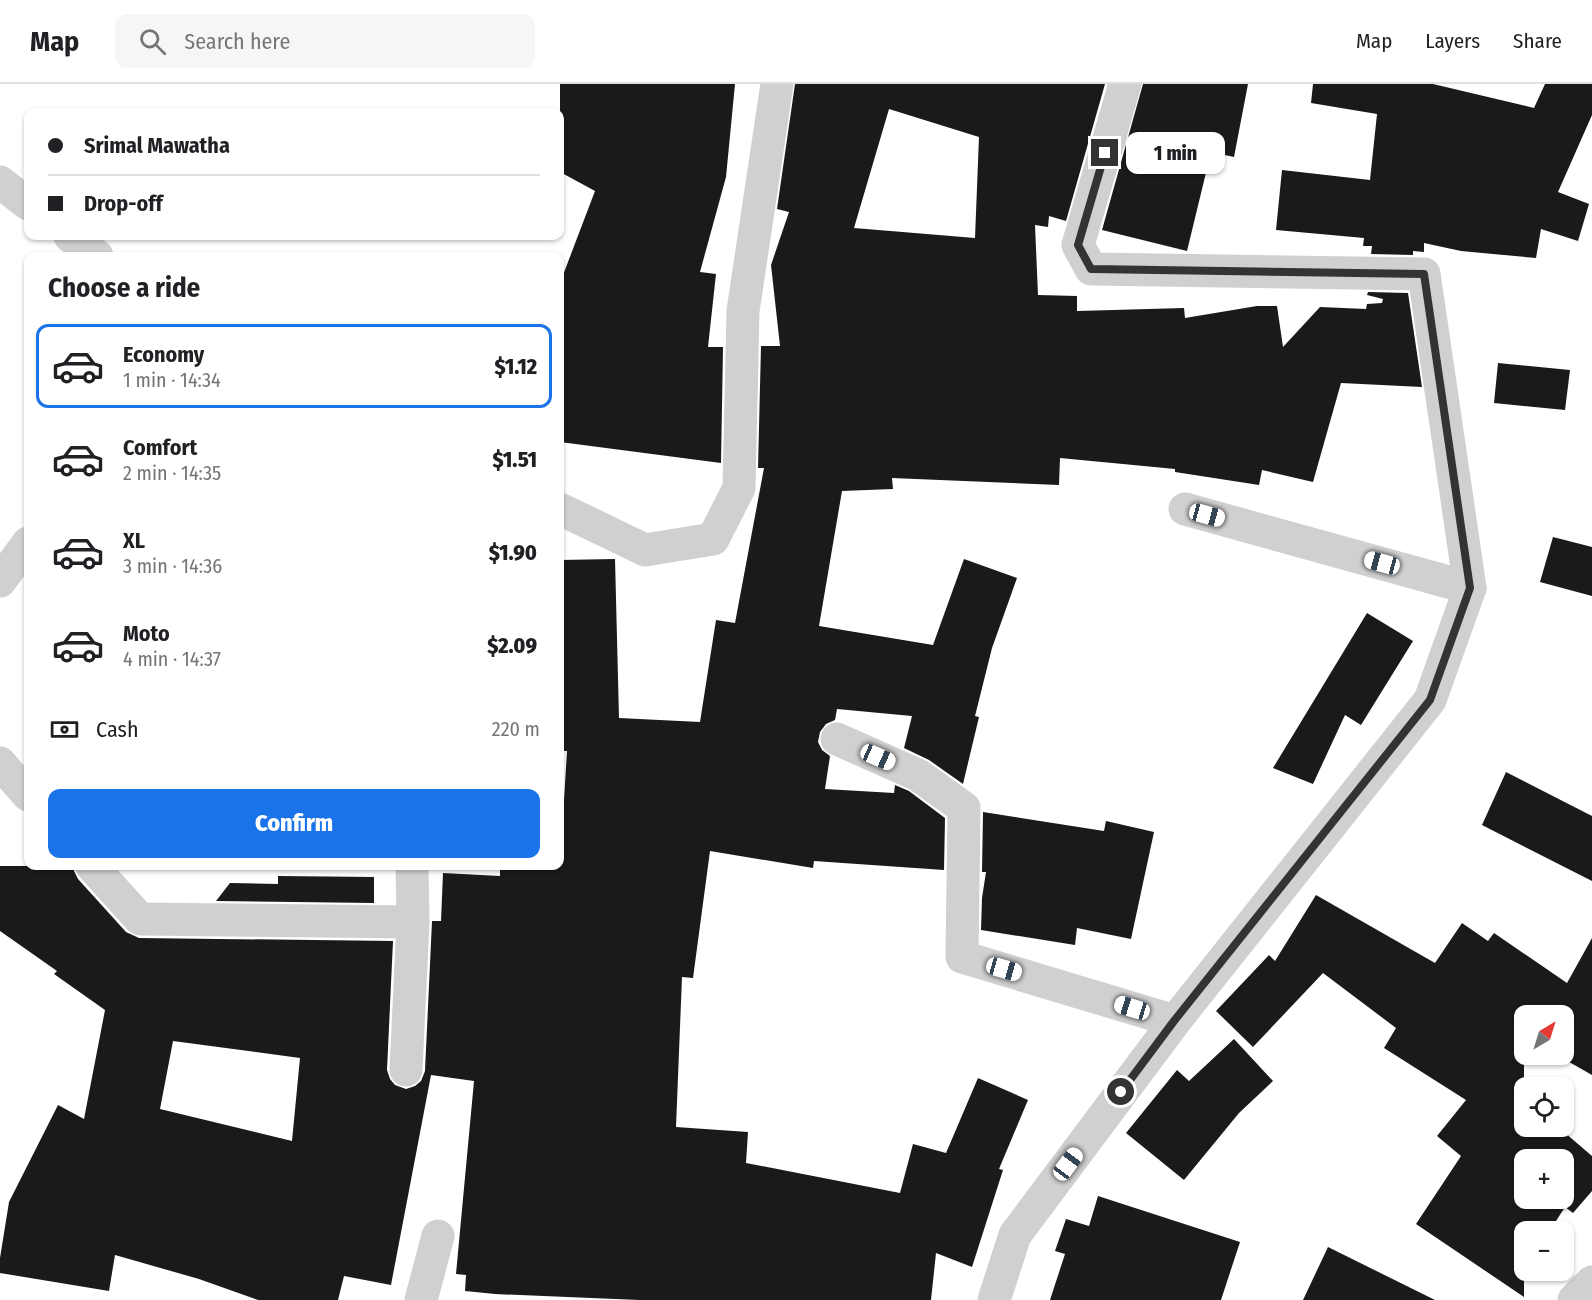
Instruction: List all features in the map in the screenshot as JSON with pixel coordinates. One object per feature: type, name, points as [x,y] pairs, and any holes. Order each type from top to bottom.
[{"type":"street","points":[[564,511],[645,550],[713,539],[739,488],[743,311],[777,84]]},
{"type":"street","points":[[994,1300],[1015,1235],[1174,1021],[1430,700],[1470,588],[1424,274],[1091,269],[1078,245],[1125,84]]},
{"type":"street","points":[[0,182],[24,201]]},
{"type":"street","points":[[75,240],[92,252]]},
{"type":"street","points":[[1185,509],[1470,588]]},
{"type":"street","points":[[0,581],[24,548]]},
{"type":"street","points":[[837,739],[918,775],[964,808],[962,957],[1174,1021]]},
{"type":"street","points":[[0,763],[24,790]]},
{"type":"street","points":[[96,870],[140,919],[413,922]]},
{"type":"street","points":[[406,1070],[413,922],[412,870]]},
{"type":"street","points":[[421,1300],[438,1236]]},
{"type":"street","points":[[1574,1300],[1592,1281]]},
{"type":"building","points":[[560,84],[735,84],[726,177],[700,272],[716,274],[708,347],[723,347],[721,463],[564,443],[564,272],[595,191],[564,174],[564,108],[560,108]]},
{"type":"building","points":[[795,84],[1105,84],[1066,221],[1049,216],[1048,227],[1035,225],[1038,295],[1077,296],[1077,311],[1184,308],[1185,318],[1257,306],[1277,306],[1283,347],[1320,307],[1366,309],[1367,304],[1382,303],[1383,299],[1367,295],[1368,292],[1408,293],[1422,387],[1341,383],[1313,482],[1262,470],[1259,485],[1175,472],[1175,469],[1060,458],[1059,485],[892,478],[893,489],[842,491],[819,626],[933,645],[964,559],[1017,578],[992,648],[975,716],[979,717],[963,784],[929,760],[904,748],[912,716],[837,709],[835,720],[826,724],[820,732],[818,742],[822,750],[830,756],[825,789],[894,793],[895,785],[909,791],[945,818],[944,870],[814,861],[813,868],[710,851],[693,978],[682,977],[676,1127],[748,1132],[746,1163],[900,1193],[913,1144],[946,1153],[978,1078],[1028,1100],[999,1169],[1003,1170],[972,1267],[936,1253],[931,1300],[639,1300],[465,1291],[466,1275],[456,1274],[474,1081],[431,1075],[391,1285],[344,1276],[338,1300],[258,1300],[199,1279],[115,1255],[109,1291],[0,1273],[0,1258],[9,1202],[58,1105],[84,1119],[105,1010],[54,974],[57,971],[0,931],[0,866],[24,866],[24,870],[74,870],[78,879],[126,932],[139,938],[393,941],[387,1070],[395,1085],[406,1089],[415,1086],[421,1081],[425,1071],[432,921],[441,921],[443,873],[500,876],[500,870],[564,870],[567,751],[564,751],[564,560],[615,559],[619,718],[700,722],[716,620],[735,623],[764,468],[758,468],[761,346],[780,346],[771,265],[789,212],[777,209]],"holes":[[[889,109],[979,137],[975,238],[854,228]],[[173,1041],[300,1058],[292,1141],[160,1109]]]},
{"type":"building","points":[[1143,84],[1248,84],[1234,157],[1211,152],[1187,251],[1102,230]]},
{"type":"building","points":[[1313,84],[1433,84],[1534,108],[1545,84],[1592,84],[1592,115],[1558,192],[1589,204],[1578,241],[1541,229],[1536,258],[1461,251],[1424,243],[1424,252],[1413,251],[1413,255],[1371,254],[1372,246],[1363,246],[1364,238],[1276,230],[1282,170],[1370,180],[1377,114],[1311,103]]},
{"type":"building","points":[[1498,363],[1570,370],[1565,410],[1494,403]]},
{"type":"building","points":[[1553,537],[1592,547],[1592,596],[1540,582]]},
{"type":"building","points":[[1367,613],[1413,641],[1361,725],[1345,715],[1313,784],[1273,768]]},
{"type":"building","points":[[1506,772],[1592,816],[1592,881],[1482,825]]},
{"type":"building","points":[[983,812],[1104,831],[1106,821],[1154,832],[1131,939],[1077,928],[1075,945],[981,930],[986,872],[982,872]]},
{"type":"building","points":[[278,876],[374,877],[374,903],[216,901],[230,883],[278,884]]},
{"type":"building","points":[[1316,895],[1435,963],[1462,923],[1488,941],[1494,933],[1567,983],[1592,938],[1592,1075],[1574,1065],[1574,1005],[1514,1005],[1514,1065],[1524,1065],[1524,1077],[1514,1077],[1514,1137],[1570,1137],[1592,1156],[1592,1191],[1573,1213],[1568,1209],[1574,1209],[1574,1149],[1514,1149],[1514,1209],[1564,1209],[1556,1221],[1514,1221],[1514,1281],[1524,1281],[1524,1297],[1416,1224],[1461,1156],[1437,1136],[1466,1100],[1384,1048],[1396,1028],[1323,973],[1253,1047],[1216,1011],[1269,955],[1275,961]]},
{"type":"building","points":[[1234,1039],[1273,1081],[1239,1113],[1184,1180],[1126,1133],[1177,1070],[1189,1081]]},
{"type":"building","points":[[1098,1196],[1240,1242],[1221,1300],[1050,1300],[1065,1254],[1055,1251],[1066,1219],[1089,1226]]},
{"type":"building","points":[[1328,1247],[1435,1300],[1303,1300]]},
{"type":"route","points":[[1105,153],[1078,245],[1091,269],[1424,274],[1470,588],[1430,700],[1174,1021],[1121,1092]]}]
